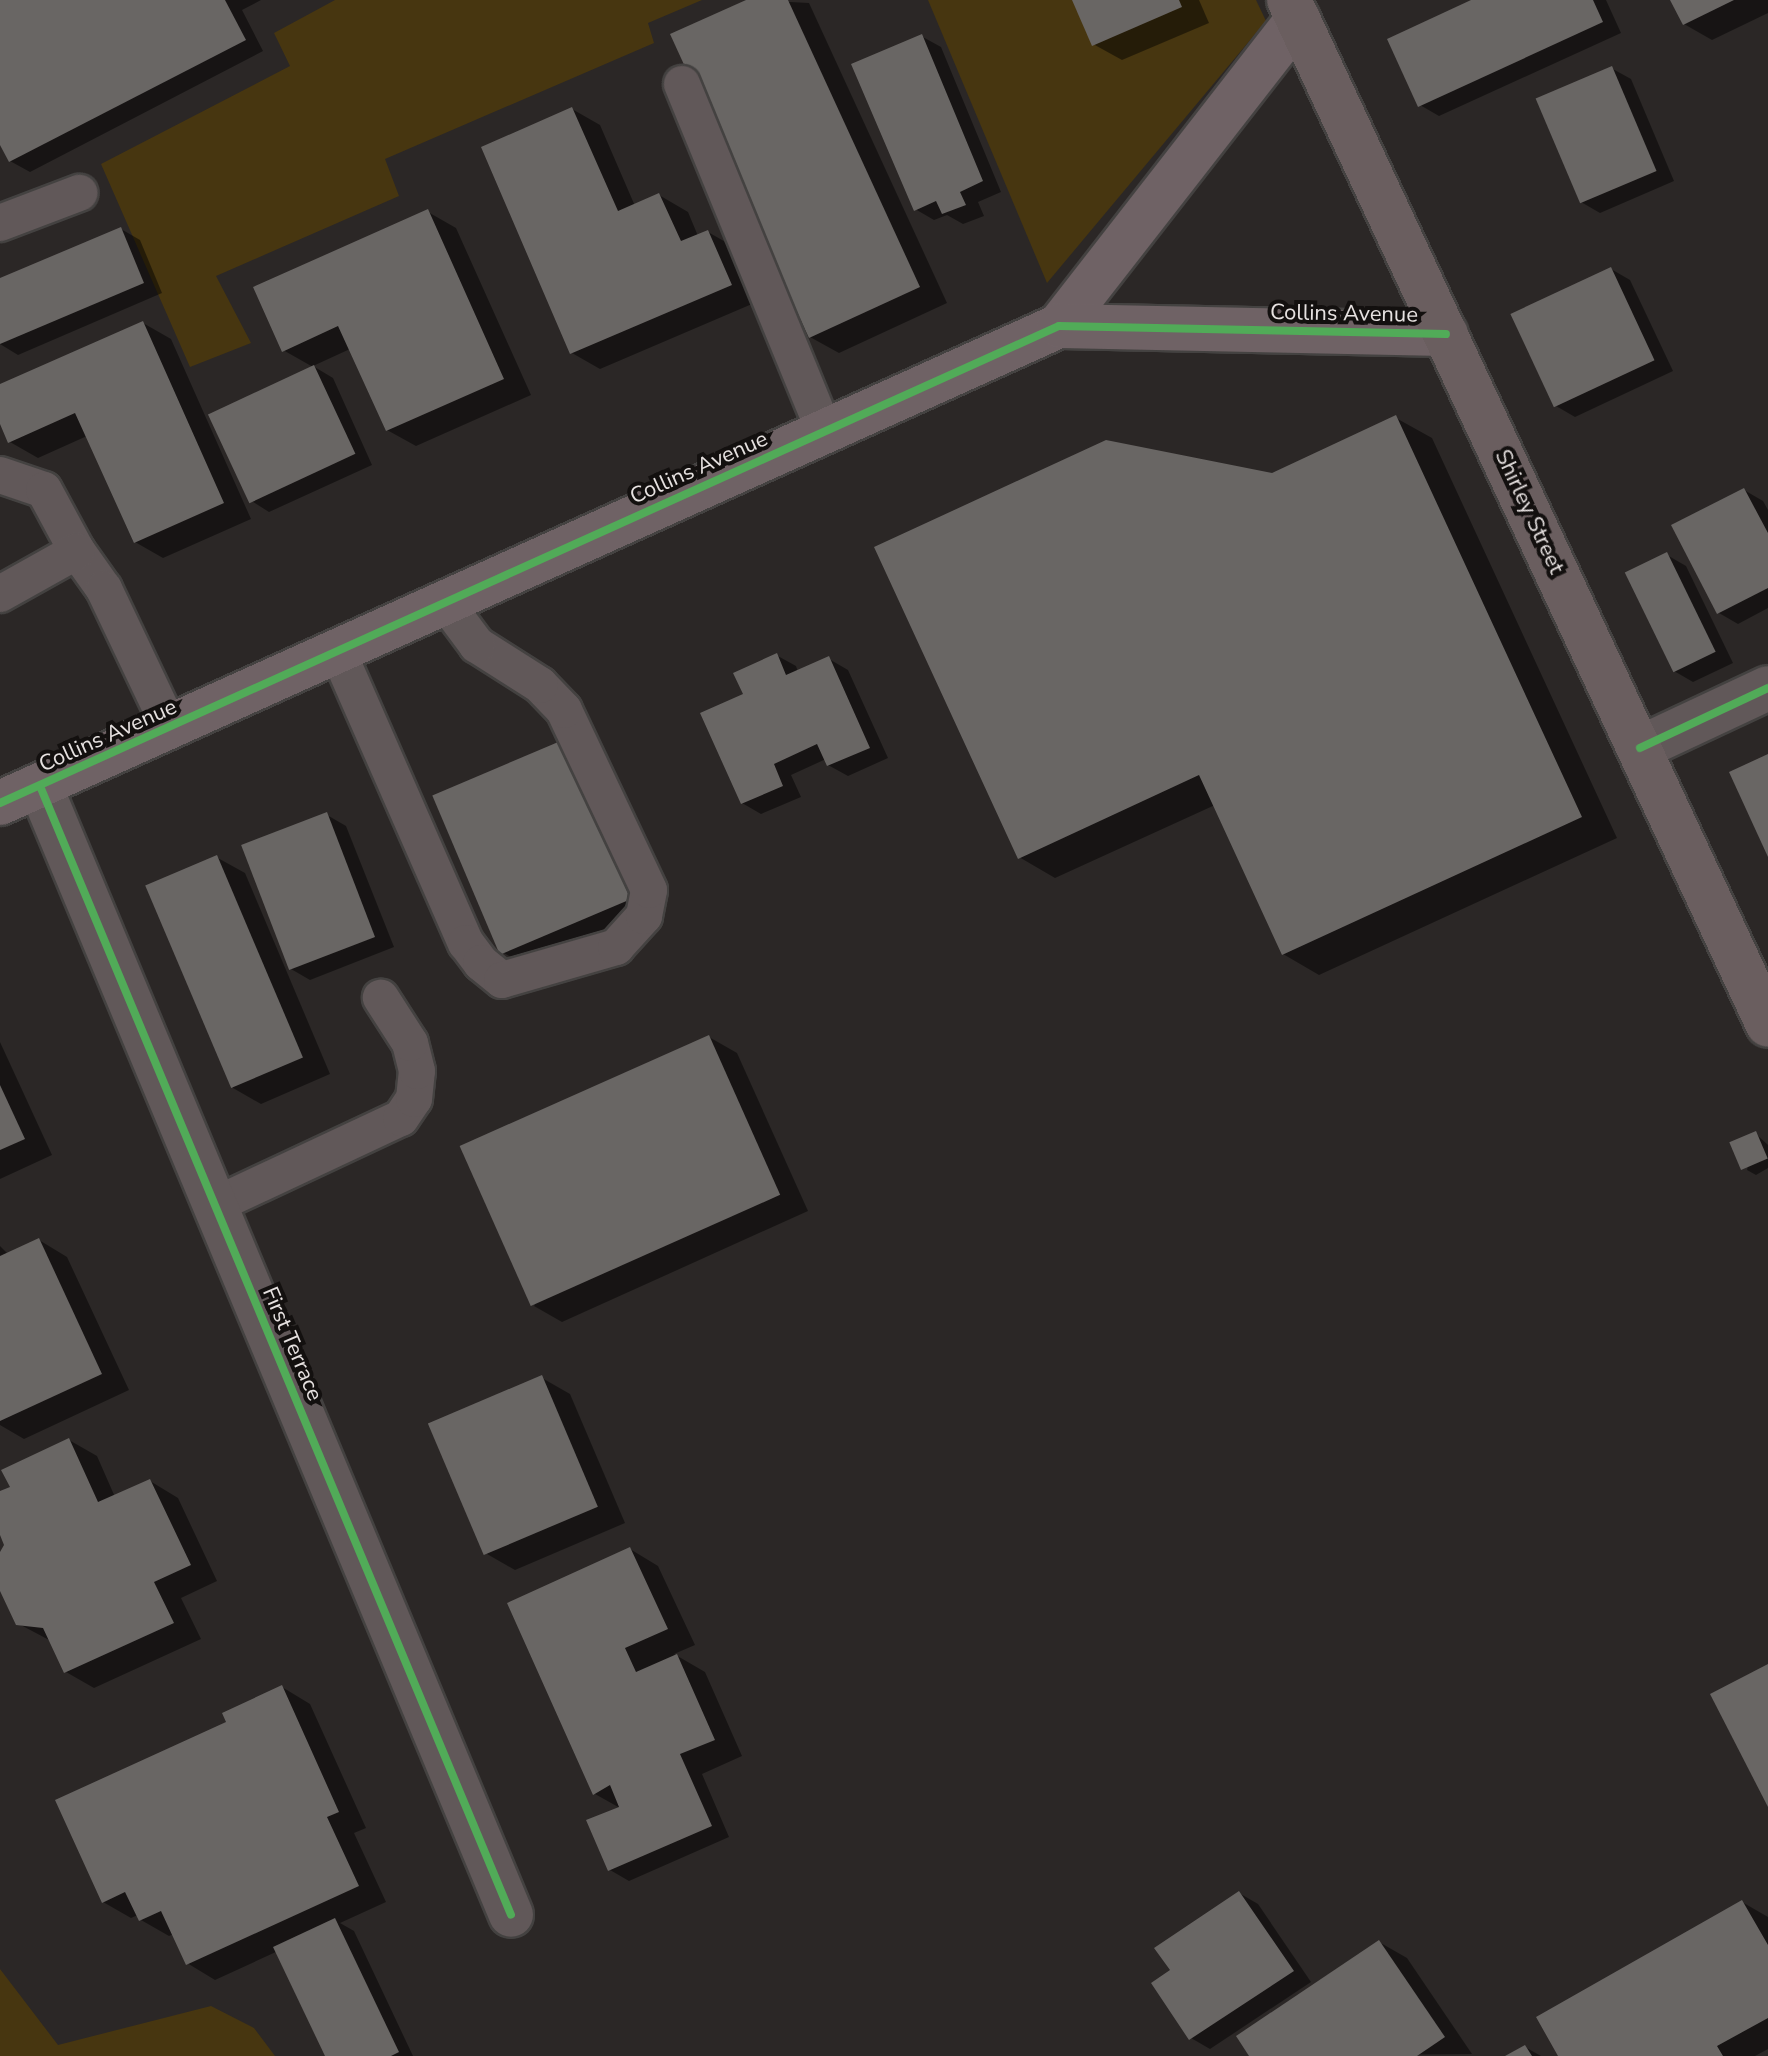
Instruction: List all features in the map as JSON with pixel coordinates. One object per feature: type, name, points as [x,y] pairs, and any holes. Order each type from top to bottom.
[{"type":"highway","name":"Shirley Street","points":[[1294,9],[1768,1025]]},
{"type":"street","name":"Collins Avenue","points":[[1059,326],[1294,9]]},
{"type":"street","name":"Collins Avenue","points":[[0,803],[1059,326],[1446,334]]},
{"type":"street","points":[[1640,748],[1768,688]]},
{"type":"street","name":"First Terrace","points":[[40,786],[511,1915]]},
{"type":"lane","points":[[682,84],[824,431]]},
{"type":"lane","points":[[0,223],[79,193]]},
{"type":"lane","points":[[0,475],[44,490],[77,551],[104,589],[170,728]]},
{"type":"lane","points":[[0,594],[77,551]]},
{"type":"lane","points":[[338,652],[466,943],[481,963],[502,980],[616,947],[644,916],[649,890],[564,710],[540,685],[477,645],[445,602]]},
{"type":"lane","points":[[215,1205],[401,1118],[414,1099],[417,1071],[410,1043],[381,998]]},
{"type":"shaded area","points":[[335,0],[702,0],[648,23],[654,43],[385,159],[399,196],[216,276],[251,343],[190,367],[101,164],[290,66],[274,33]]},
{"type":"shaded area","points":[[928,0],[1256,0],[1266,21],[1047,283]]},
{"type":"shaded area","points":[[0,1969],[58,2045],[211,2006],[254,2028],[275,2056],[0,2056]]},
{"type":"building","points":[[0,0],[225,0],[246,40],[9,162],[0,145]]},
{"type":"building","points":[[746,0],[788,0],[920,287],[809,338],[670,34]]},
{"type":"building","points":[[1072,0],[1179,0],[1182,7],[1092,46]]},
{"type":"building","points":[[1471,0],[1593,0],[1603,22],[1418,107],[1387,39]]},
{"type":"building","points":[[1670,0],[1734,0],[1683,25]]},
{"type":"building","points":[[922,34],[983,181],[960,192],[966,205],[942,214],[936,201],[914,211],[851,64]]},
{"type":"building","points":[[1612,66],[1657,171],[1580,203],[1536,98]]},
{"type":"building","points":[[572,107],[618,211],[659,193],[681,241],[708,230],[732,285],[570,354],[481,147]]},
{"type":"building","points":[[428,209],[504,379],[386,431],[338,326],[282,352],[253,287]]},
{"type":"building","points":[[121,227],[144,283],[0,344],[0,278]]},
{"type":"building","points":[[1611,267],[1655,360],[1554,407],[1510,314]]},
{"type":"building","points":[[143,321],[224,503],[134,543],[75,413],[8,443],[0,424],[0,384]]},
{"type":"building","points":[[314,365],[355,454],[249,503],[208,414]]},
{"type":"building","points":[[1396,415],[1582,817],[1282,955],[1199,775],[1018,859],[874,547],[1106,440],[1272,473]]},
{"type":"building","points":[[1744,488],[1768,533],[1768,588],[1717,614],[1671,525]]},
{"type":"building","points":[[1667,552],[1716,652],[1673,672],[1625,573]]},
{"type":"building","points":[[777,653],[786,675],[829,656],[870,748],[827,766],[817,744],[774,764],[783,786],[741,804],[700,713],[743,694],[733,673]]},
{"type":"building","points":[[563,740],[631,899],[500,955],[432,795]]},
{"type":"building","points":[[1768,754],[1768,857],[1729,772]]},
{"type":"building","points":[[327,812],[375,937],[289,970],[241,845]]},
{"type":"building","points":[[217,855],[303,1058],[231,1088],[145,885]]},
{"type":"building","points":[[709,1035],[780,1195],[531,1306],[460,1146]]},
{"type":"building","points":[[0,1085],[25,1139],[0,1150]]},
{"type":"building","points":[[1756,1131],[1768,1159],[1741,1170],[1729,1142]]},
{"type":"building","points":[[39,1238],[102,1374],[0,1421],[0,1256]]},
{"type":"building","points":[[542,1375],[598,1507],[484,1555],[428,1423]]},
{"type":"building","points":[[69,1438],[98,1502],[150,1479],[191,1565],[154,1582],[174,1623],[64,1673],[43,1628],[16,1625],[0,1591],[0,1552],[4,1545],[0,1535],[0,1491],[10,1487],[1,1470]]},
{"type":"building","points":[[630,1547],[668,1629],[625,1648],[636,1672],[677,1654],[715,1740],[680,1754],[712,1826],[608,1871],[586,1820],[619,1807],[610,1785],[593,1795],[507,1603]]},
{"type":"building","points":[[1768,1664],[1768,1807],[1710,1694]]},
{"type":"building","points":[[282,1685],[339,1812],[327,1817],[359,1886],[186,1965],[161,1911],[139,1921],[125,1892],[102,1903],[55,1800],[226,1722],[222,1713]]},
{"type":"building","points":[[1239,1891],[1294,1971],[1189,2040],[1151,1983],[1170,1970],[1154,1948]]},
{"type":"building","points":[[1742,1900],[1768,1945],[1768,2018],[1717,2046],[1723,2056],[1558,2056],[1536,2017]]},
{"type":"building","points":[[335,1918],[399,2052],[391,2056],[325,2056],[273,1947]]},
{"type":"building","points":[[1379,1940],[1445,2037],[1417,2056],[1249,2056],[1236,2036]]},
{"type":"building","points":[[1525,2045],[1532,2056],[1505,2056]]},
{"type":"cycle path","points":[[0,803],[1059,326],[1446,334]]},
{"type":"cycle path","points":[[1640,748],[1768,688]]},
{"type":"cycle path","points":[[40,786],[511,1915]]}]
